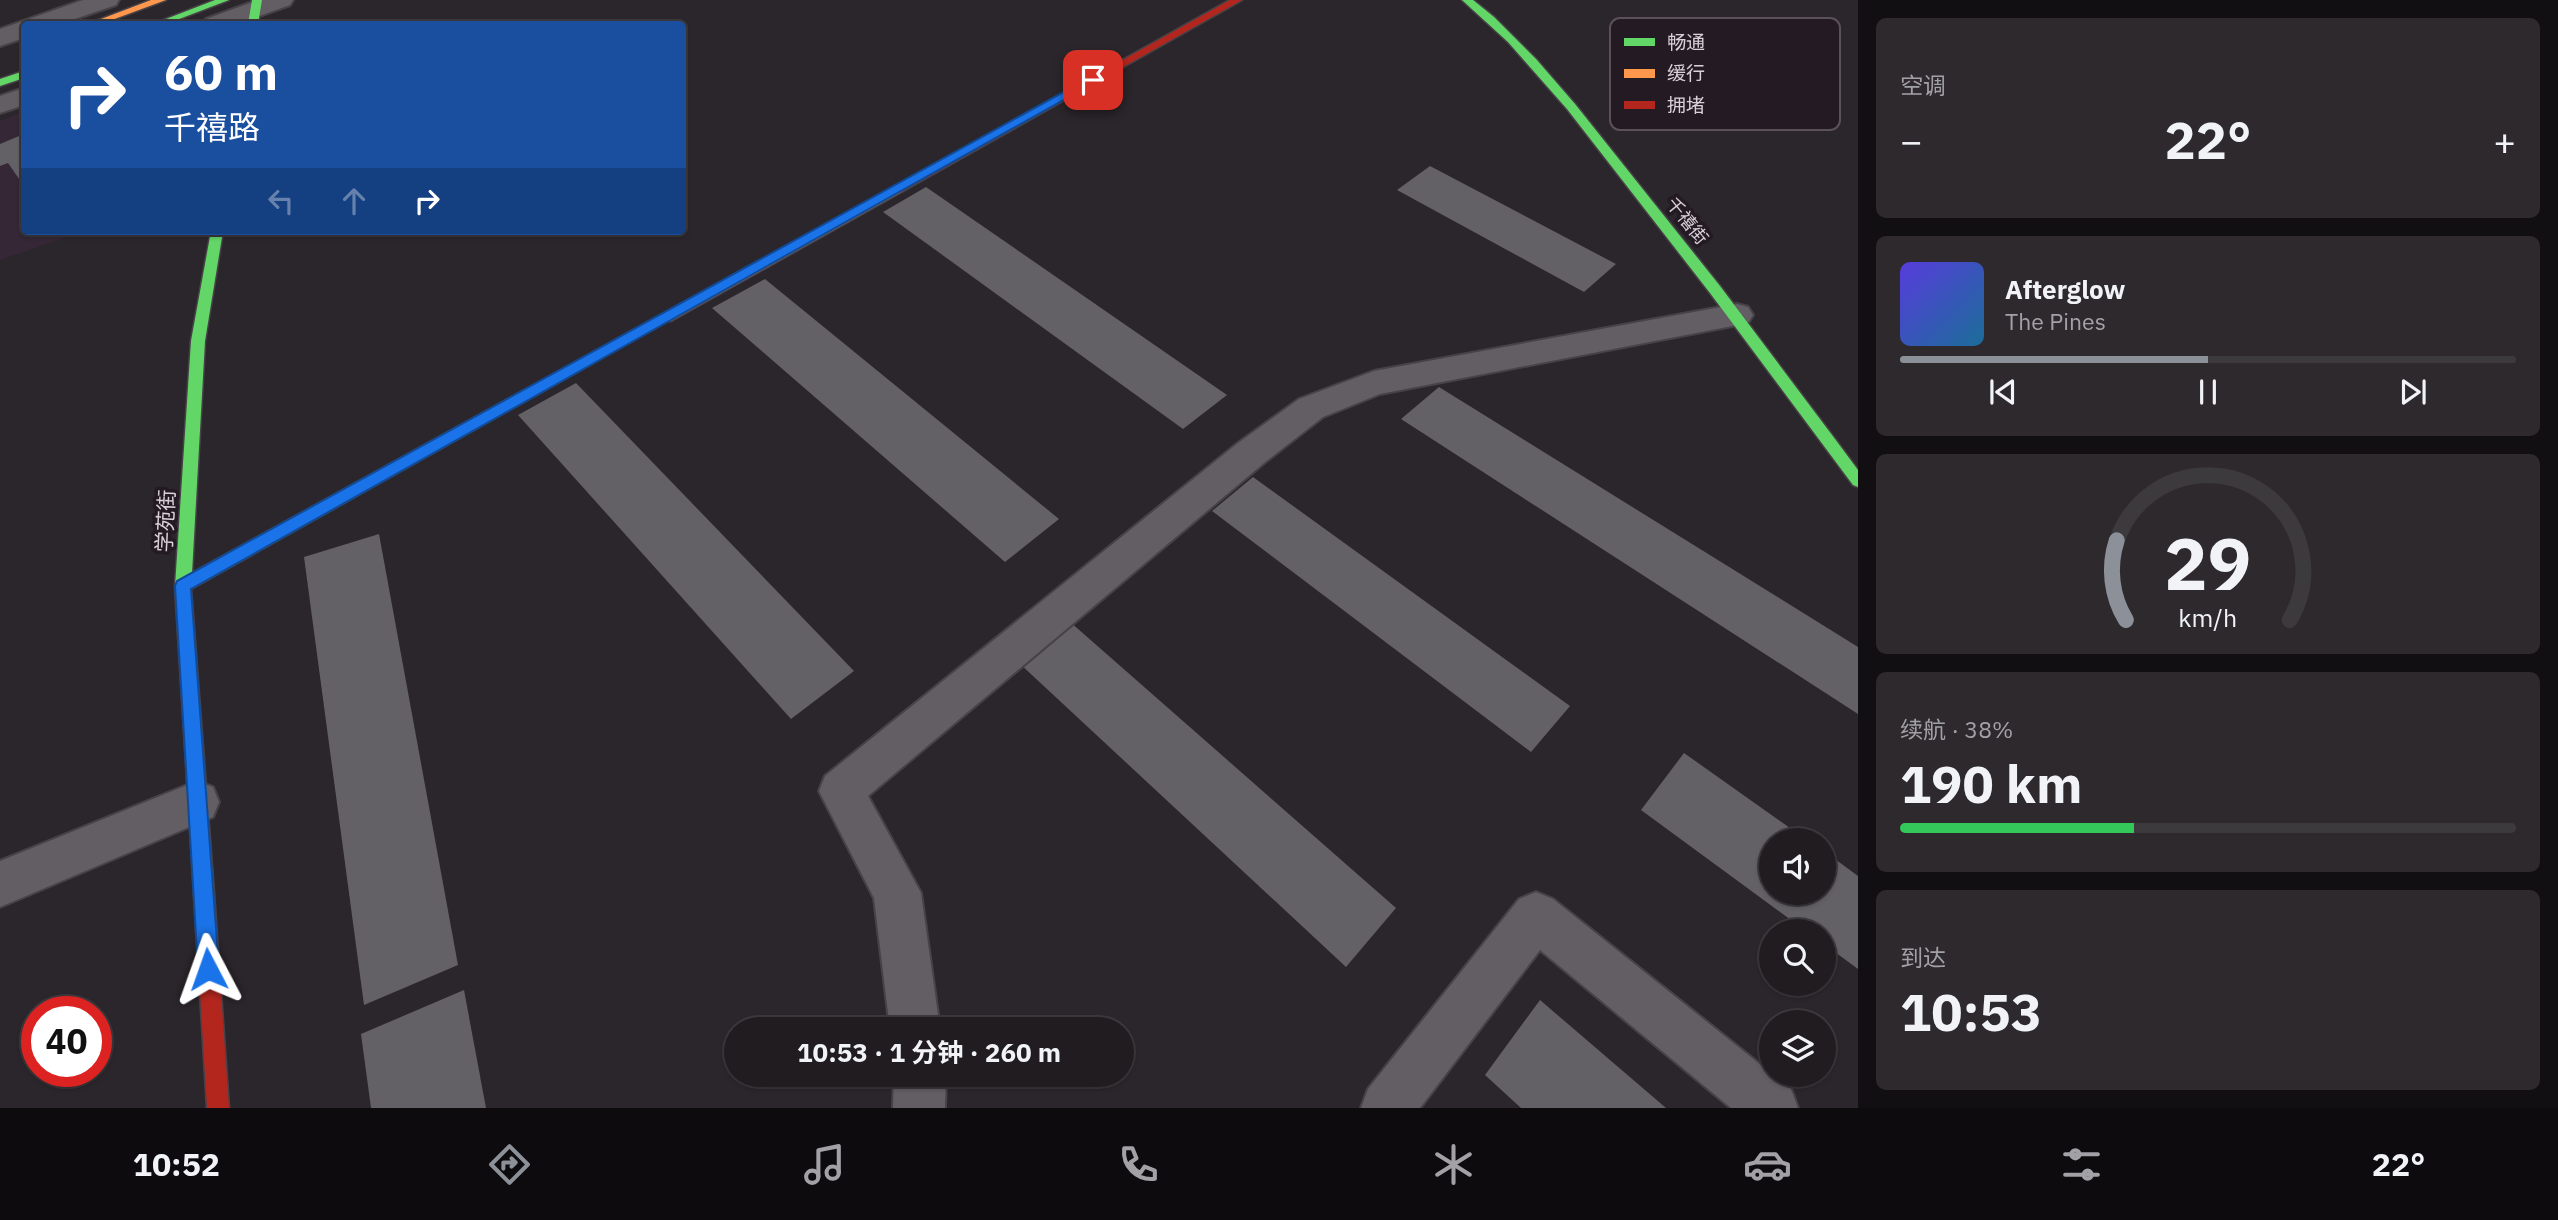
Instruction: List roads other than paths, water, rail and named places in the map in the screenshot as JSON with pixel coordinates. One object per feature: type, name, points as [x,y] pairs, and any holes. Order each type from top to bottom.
[{"type":"street","points":[[46,21],[107,0]]},
{"type":"street","points":[[102,21],[161,0]]},
{"type":"street","points":[[166,21],[224,0]]},
{"type":"street","points":[[224,21],[281,0]]},
{"type":"street","points":[[183,586],[1237,0]]},
{"type":"street","name":"千禧街","points":[[1467,0],[1498,24],[1552,83],[1737,314],[1858,481]]},
{"type":"street","points":[[0,37],[21,30]]},
{"type":"street","points":[[0,83],[21,75]]},
{"type":"street","points":[[0,105],[21,97]]},
{"type":"street","name":"学苑街","points":[[216,235],[198,341],[183,586],[218,1108]]},
{"type":"street","points":[[913,1017],[897,893],[841,791],[1229,471],[1311,408],[1374,383],[1737,314]]},
{"type":"street","points":[[0,884],[197,802]]},
{"type":"street","points":[[1387,1108],[1536,916],[1772,1108]]},
{"type":"street","points":[[919,1108],[920,1087]]}]
